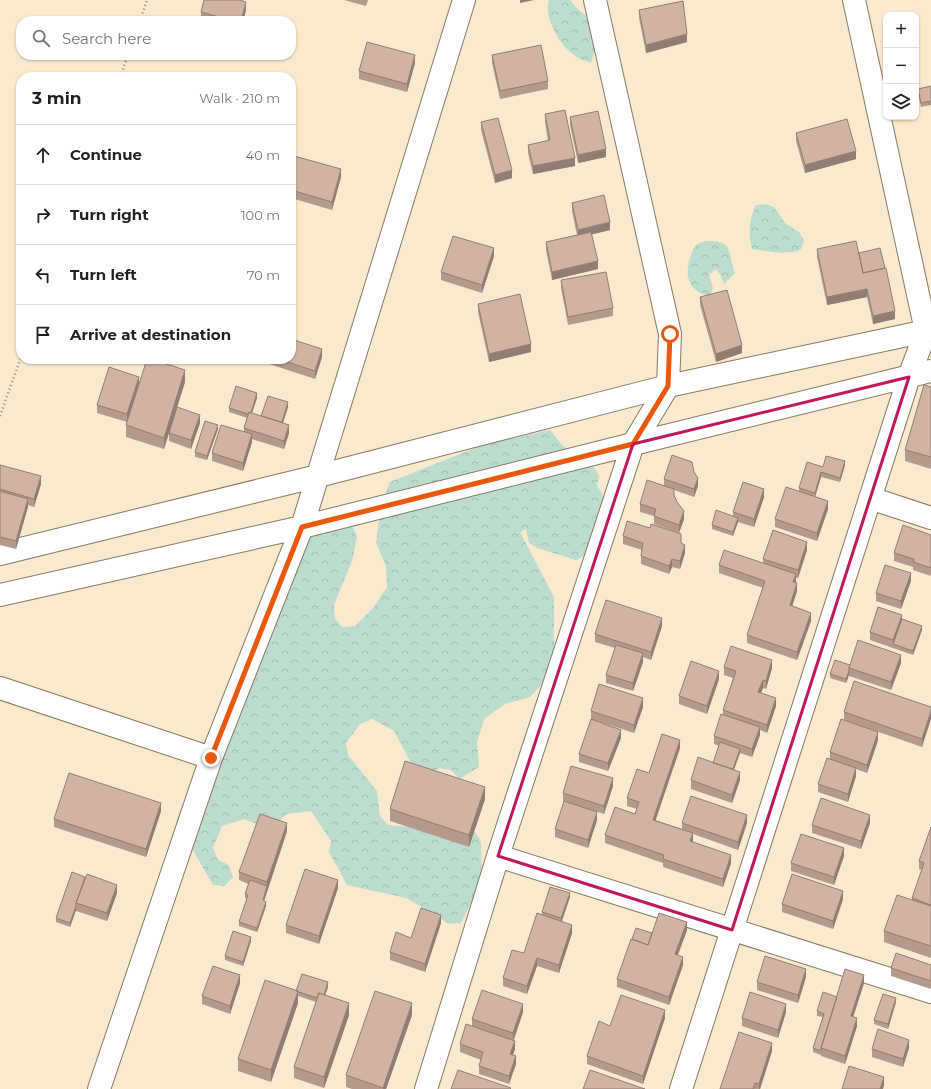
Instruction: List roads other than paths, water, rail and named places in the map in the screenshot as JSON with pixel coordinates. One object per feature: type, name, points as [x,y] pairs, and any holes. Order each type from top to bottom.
[{"type":"street","points":[[99,1089],[211,758],[302,527],[464,0]]},
{"type":"street","points":[[426,1089],[498,856],[633,444],[668,386],[670,334],[596,0]]},
{"type":"street","points":[[680,1089],[909,377],[929,330],[854,0]]},
{"type":"street","points":[[0,554],[318,476],[668,386],[929,330]]},
{"type":"street","points":[[0,595],[302,527],[931,371]]},
{"type":"street","points":[[870,498],[931,518]]},
{"type":"street","points":[[0,688],[211,758]]},
{"type":"street","points":[[498,856],[931,992]]}]
